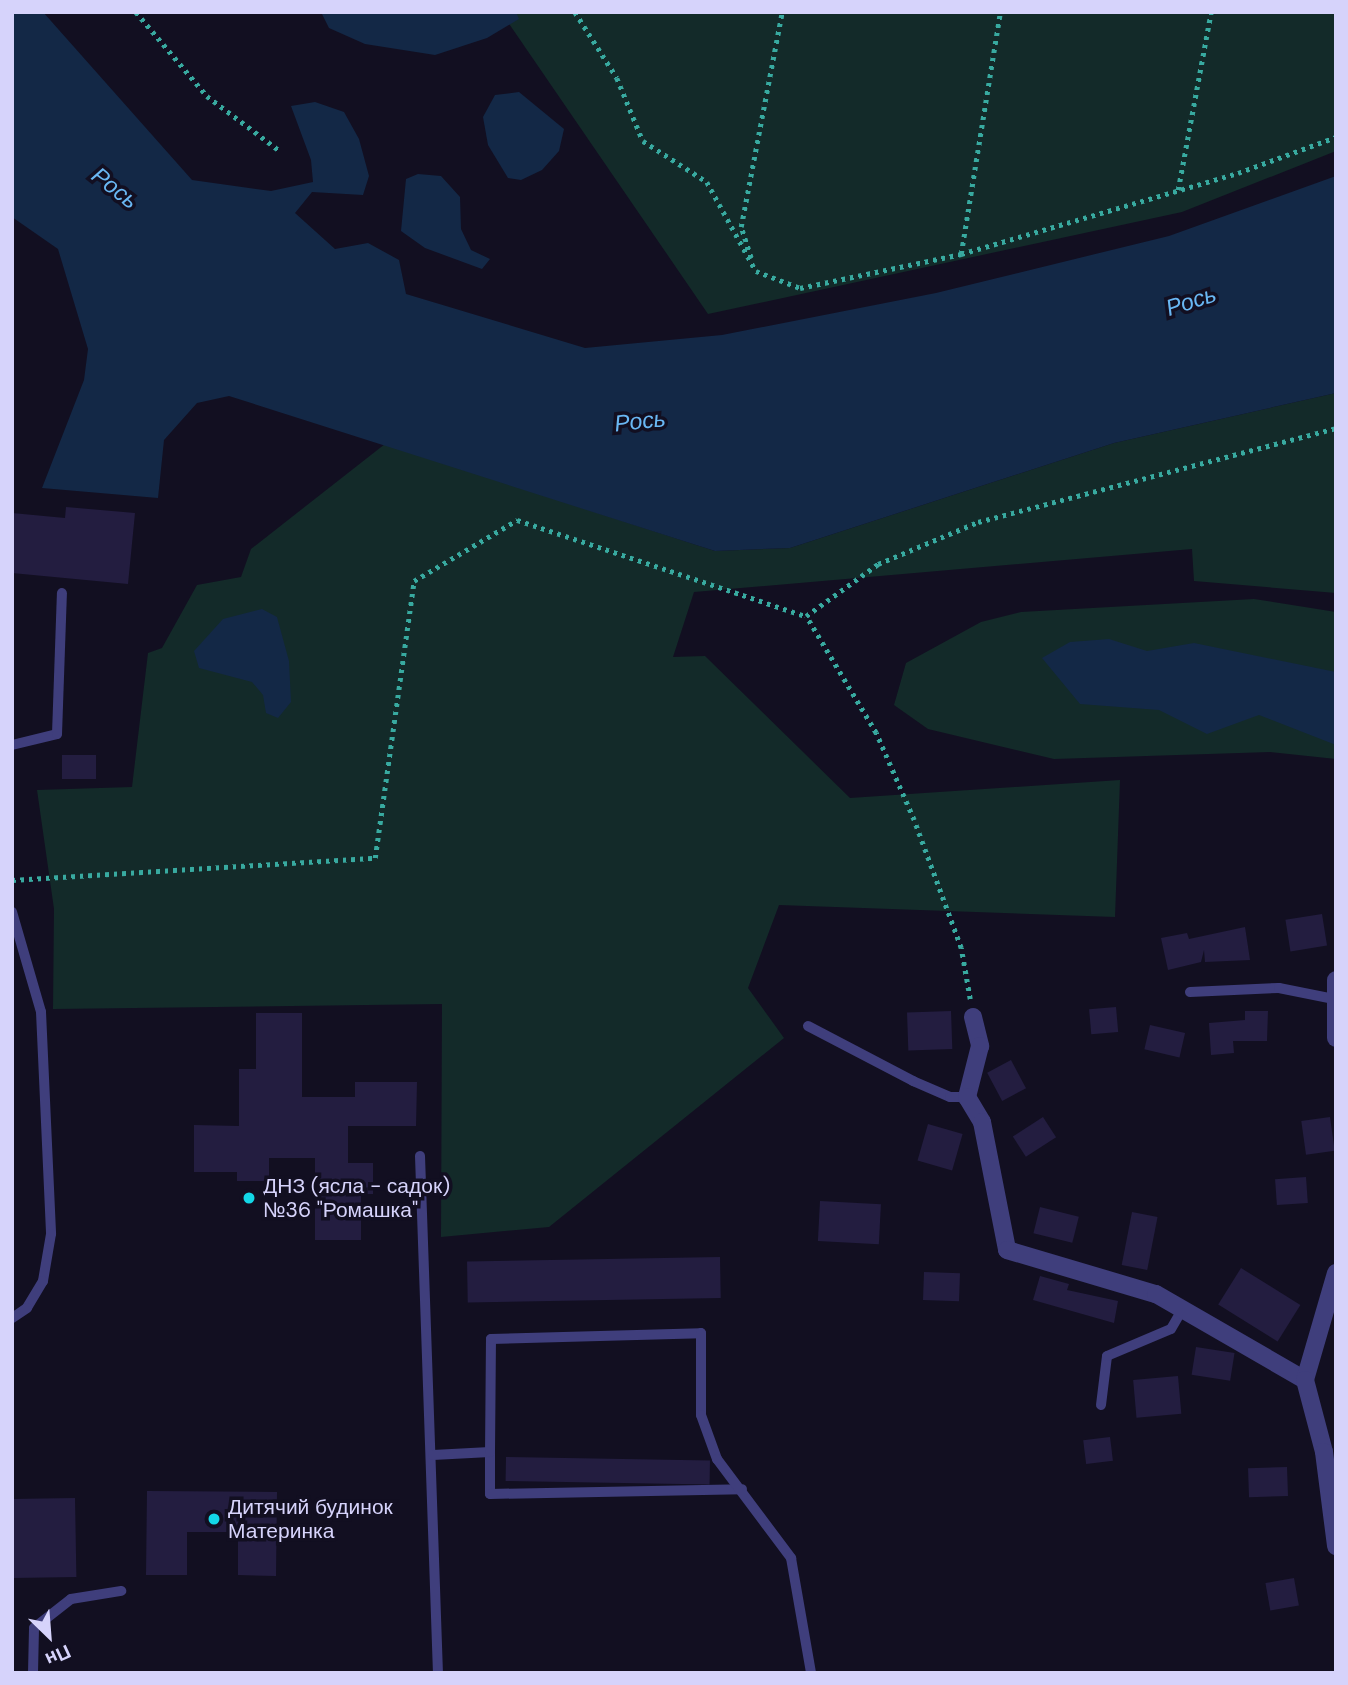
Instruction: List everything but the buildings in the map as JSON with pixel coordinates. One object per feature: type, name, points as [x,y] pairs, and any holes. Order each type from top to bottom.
[{"type":"street","points":[[1336,980],[1336,1038]]},
{"type":"street","points":[[973,1017],[980,1045],[967,1097],[982,1122],[1007,1250],[1156,1294],[1304,1380]]},
{"type":"street","points":[[1336,1273],[1304,1380],[1324,1452],[1336,1546]]},
{"type":"lane","points":[[12,745],[57,734],[62,593]]},
{"type":"lane","points":[[12,912],[41,1012],[51,1234],[43,1281],[27,1308],[12,1318]]},
{"type":"lane","points":[[1190,992],[1279,988],[1334,999]]},
{"type":"lane","points":[[808,1026],[913,1082],[950,1097],[967,1097]]},
{"type":"lane","points":[[420,1156],[433,1455],[438,1673]]},
{"type":"lane","points":[[1101,1405],[1107,1356],[1171,1329],[1182,1308]]},
{"type":"lane","points":[[742,1489],[490,1494],[491,1339],[701,1333],[701,1415],[717,1459],[742,1489],[791,1558],[811,1673]]},
{"type":"lane","points":[[433,1455],[490,1452]]},
{"type":"lane","points":[[33,1673],[34,1628],[71,1599],[121,1591]]},
{"type":"path","points":[[136,12],[207,96],[279,151]]},
{"type":"path","points":[[575,12],[617,78],[643,141],[707,182],[756,271],[800,288],[961,254],[1178,190],[1336,137]]},
{"type":"path","points":[[756,271],[741,227],[782,12]]},
{"type":"path","points":[[961,254],[1000,12]]},
{"type":"path","points":[[1178,190],[1211,12]]},
{"type":"path","points":[[806,616],[878,564],[978,522],[1336,428]]},
{"type":"path","points":[[12,880],[375,859],[414,581],[517,520],[806,616],[876,733],[914,820],[961,948],[973,1017]]},
{"type":"green space","points":[[501,12],[1336,12],[1336,151],[1182,212],[708,314]]},
{"type":"green space","points":[[1336,393],[1336,593],[1194,581],[1192,549],[694,592],[673,657],[705,656],[850,798],[1120,780],[1115,917],[779,905],[748,988],[784,1038],[549,1227],[441,1237],[442,1004],[53,1009],[54,909],[37,790],[132,787],[148,653],[162,648],[197,585],[241,577],[251,549],[385,444],[715,551],[790,548],[1114,443]]},
{"type":"green space","points":[[1254,599],[1336,612],[1336,759],[1270,752],[1054,759],[928,729],[894,705],[906,663],[981,622],[1021,612]]},
{"type":"water","name":"Рось","points":[[12,12],[43,12],[192,180],[271,191],[313,182],[311,160],[291,106],[315,102],[344,112],[359,139],[369,176],[363,195],[312,192],[295,213],[335,249],[368,243],[399,260],[406,294],[585,348],[722,335],[936,293],[1169,236],[1336,176],[1336,393],[1114,443],[790,548],[715,551],[229,396],[197,403],[164,440],[158,498],[42,488],[84,380],[88,349],[58,249],[12,217]]},
{"type":"water","points":[[321,12],[516,12],[519,19],[487,38],[435,55],[365,44],[329,28]]},
{"type":"water","points":[[519,92],[564,129],[559,151],[542,170],[521,180],[508,178],[488,145],[483,117],[495,95]]},
{"type":"water","points":[[418,174],[441,176],[460,197],[461,229],[471,250],[490,259],[482,269],[425,248],[401,231],[406,179]]},
{"type":"water","points":[[262,609],[277,617],[289,661],[291,702],[278,718],[266,713],[263,695],[252,682],[199,668],[194,651],[223,619]]},
{"type":"water","points":[[1109,639],[1147,651],[1194,643],[1336,672],[1336,745],[1259,715],[1207,734],[1159,710],[1080,704],[1042,658],[1070,642]]},
{"type":"place","name":"ДНЗ (ясла - садок) №36 \"Ромашка\"","points":[[249,1198]]},
{"type":"place","name":"Дитячий будинок Материнка","points":[[214,1519]]}]
